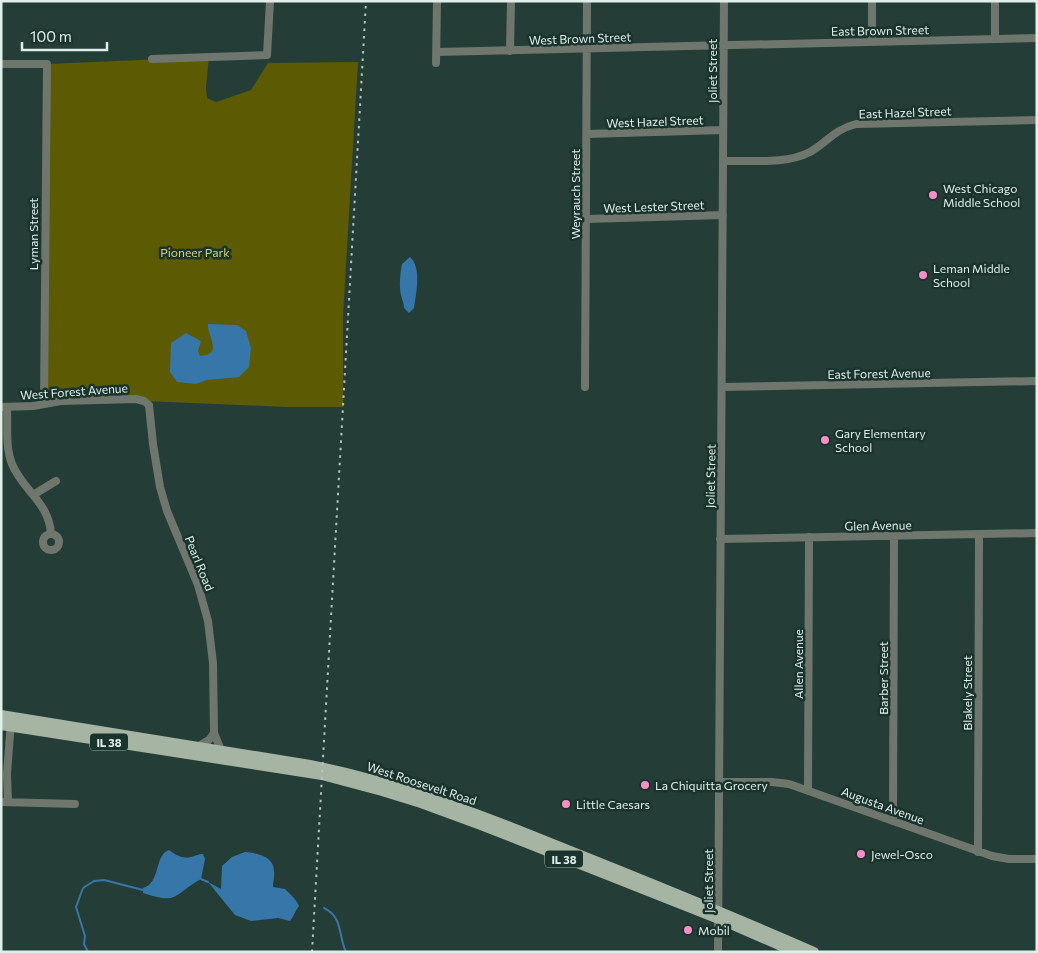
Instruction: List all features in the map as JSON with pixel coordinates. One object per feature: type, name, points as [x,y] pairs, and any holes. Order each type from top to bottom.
[{"type":"main road","name":"West Roosevelt Road","points":[[6,721],[199,746],[331,769],[423,795],[484,816],[719,915],[814,952]]},
{"type":"main road","name":"West Roosevelt Road","points":[[6,721],[329,776],[395,795],[441,810],[682,906],[719,915],[795,952]]},
{"type":"street","points":[[152,59],[267,55],[269,47],[270,1]]},
{"type":"street","points":[[436,63],[437,1]]},
{"type":"street","points":[[510,51],[511,1]]},
{"type":"street","name":"Weyrauch Street","points":[[585,387],[587,1]]},
{"type":"street","name":"Joliet Street","points":[[718,952],[724,1]]},
{"type":"street","points":[[872,1],[872,42]]},
{"type":"street","points":[[995,39],[996,1]]},
{"type":"street","name":"East Brown Street","points":[[724,45],[1037,38]]},
{"type":"street","name":"West Brown Street","points":[[437,52],[724,45]]},
{"type":"street","name":"Lyman Street","points":[[1,64],[47,64],[44,404]]},
{"type":"street","name":"East Hazel Street","points":[[723,161],[784,160],[798,157],[811,151],[842,128],[856,124],[1037,120]]},
{"type":"street","name":"West Hazel Street","points":[[587,134],[723,130]]},
{"type":"street","name":"West Lester Street","points":[[587,219],[723,215]]},
{"type":"street","name":"East Forest Avenue","points":[[722,387],[1037,381]]},
{"type":"street","name":"West Forest Avenue","points":[[4,407],[33,406],[61,401],[136,399],[147,403]]},
{"type":"street","name":"Pearl Road","points":[[147,403],[150,409],[153,444],[162,495],[196,580],[208,621],[213,664],[214,733],[221,750]]},
{"type":"street","points":[[4,407],[8,449],[12,464],[20,478],[46,511],[51,534]]},
{"type":"street","points":[[33,495],[56,481]]},
{"type":"street","name":"Glen Avenue","points":[[720,539],[1037,533]]},
{"type":"street","name":"Blakely Street","points":[[978,852],[979,534]]},
{"type":"street","name":"Barber Street","points":[[893,821],[894,536]]},
{"type":"street","name":"Allen Avenue","points":[[808,790],[809,537]]},
{"type":"street","points":[[6,721],[7,774],[4,802],[75,804]]},
{"type":"street","points":[[199,746],[209,740],[214,733]]},
{"type":"street","name":"Augusta Avenue","points":[[719,782],[778,782],[808,790],[998,858],[1037,859]]},
{"type":"green space","name":"Pioneer Park","points":[[209,57],[206,87],[207,98],[216,102],[251,90],[268,63],[358,62],[343,316],[343,407],[287,407],[144,401],[44,404],[47,64]]},
{"type":"water","points":[[410,257],[416,267],[417,288],[414,308],[409,313],[404,308],[400,291],[400,276],[402,264]]},
{"type":"water","points":[[208,324],[237,325],[246,331],[251,348],[249,367],[239,377],[207,380],[196,384],[177,382],[170,372],[171,343],[186,333],[201,341],[198,351],[200,356],[207,355],[213,349]]},
{"type":"water","points":[[169,850],[182,857],[203,854],[205,859],[201,879],[170,898],[143,893],[143,888],[153,881],[161,857]]},
{"type":"water","points":[[245,852],[259,854],[271,862],[274,873],[273,887],[285,889],[299,906],[290,921],[278,918],[251,921],[235,915],[208,882],[221,889],[222,866],[232,857]]},
{"type":"waterway","points":[[201,879],[208,882]]},
{"type":"waterway","points":[[88,952],[84,944],[85,936],[76,907],[83,888],[94,881],[104,880],[143,890]]},
{"type":"waterway","points":[[324,908],[337,921],[346,952]]},
{"type":"railway","points":[[312,952],[366,1]]},
{"type":"place","name":"West Chicago Middle School","points":[[933,195]]},
{"type":"place","name":"Leman Middle School","points":[[923,275]]},
{"type":"place","name":"Gary Elementary School","points":[[825,440]]},
{"type":"place","name":"La Chiquitta Grocery","points":[[645,785]]},
{"type":"place","name":"Little Caesars","points":[[566,804]]},
{"type":"place","name":"Jewel-Osco","points":[[861,854]]},
{"type":"place","name":"Mobil","points":[[688,930]]}]
